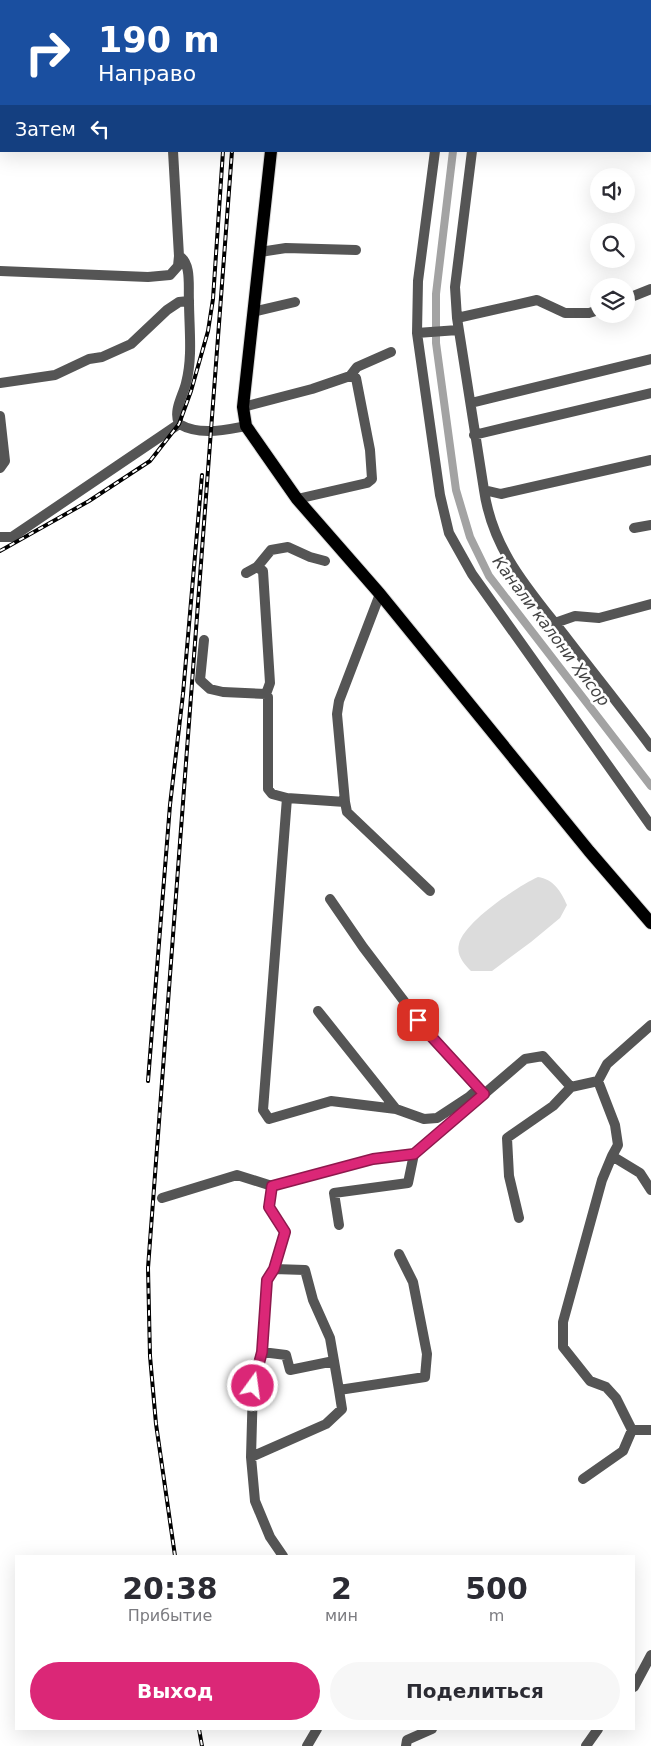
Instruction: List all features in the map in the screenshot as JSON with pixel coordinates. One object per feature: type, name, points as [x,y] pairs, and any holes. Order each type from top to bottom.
[{"type":"main road","points":[[271,152],[243,408],[246,426],[297,499],[380,594],[589,851],[651,923]]},
{"type":"street","points":[[0,271],[148,277],[170,275],[178,266],[180,256],[173,152]]},
{"type":"street","points":[[434,152],[418,281],[420,333],[440,495],[449,532],[472,574],[651,826]]},
{"type":"street","points":[[472,152],[455,287],[456,330],[471,403],[474,435],[486,507],[500,547],[526,587],[651,747]]},
{"type":"street","points":[[260,252],[286,248],[356,250]]},
{"type":"street","points":[[180,256],[187,265],[190,362],[187,381],[176,417],[179,424],[187,428],[212,432],[246,426]]},
{"type":"street","points":[[635,296],[651,290]]},
{"type":"street","points":[[457,318],[537,300],[564,313],[590,314]]},
{"type":"street","points":[[0,383],[55,374],[89,360],[102,357],[131,344],[168,310],[179,302],[189,301]]},
{"type":"street","points":[[254,312],[295,302]]},
{"type":"street","points":[[420,333],[456,330]]},
{"type":"street","points":[[243,408],[312,389],[350,376],[357,367],[391,352]]},
{"type":"street","points":[[471,403],[651,359]]},
{"type":"street","points":[[297,499],[367,482],[372,479],[370,450],[356,378],[350,376]]},
{"type":"street","points":[[474,435],[651,393]]},
{"type":"street","points":[[0,416],[5,461],[0,468]]},
{"type":"street","points":[[0,537],[12,537],[179,424]]},
{"type":"street","points":[[484,490],[501,494],[651,460]]},
{"type":"street","points":[[634,528],[651,525]]},
{"type":"street","points":[[246,573],[257,567],[271,550],[288,547],[310,557],[325,561]]},
{"type":"street","points":[[257,567],[263,571],[270,683],[266,694],[268,698],[268,789],[272,794],[287,798],[345,802]]},
{"type":"street","points":[[380,594],[339,701],[337,714],[345,802],[347,812],[430,891]]},
{"type":"street","points":[[555,623],[575,616],[599,618],[651,604]]},
{"type":"street","points":[[204,640],[200,680],[210,689],[223,692],[266,694]]},
{"type":"street","points":[[287,798],[263,1110],[269,1119],[331,1101],[396,1109],[424,1119],[437,1118],[469,1097],[481,1092]]},
{"type":"street","points":[[330,899],[363,947],[429,1034],[481,1092]]},
{"type":"street","points":[[318,1011],[396,1109]]},
{"type":"street","points":[[632,1430],[616,1398],[606,1387],[590,1381],[563,1347],[563,1322],[602,1180],[618,1145],[615,1125],[598,1082],[607,1064],[651,1025]]},
{"type":"street","points":[[162,1198],[237,1175],[272,1186],[373,1159],[414,1154],[481,1092],[525,1059],[543,1056],[571,1087]]},
{"type":"street","points":[[519,1218],[509,1176],[507,1138],[553,1106],[571,1087],[598,1082]]},
{"type":"street","points":[[339,1225],[334,1193],[408,1184],[414,1154]]},
{"type":"street","points":[[612,1156],[640,1173],[651,1190]]},
{"type":"street","points":[[272,1186],[269,1207],[285,1232],[274,1269],[267,1280],[262,1352],[253,1386],[251,1457],[255,1501],[270,1537],[282,1555]]},
{"type":"street","points":[[339,1390],[425,1377],[427,1354],[413,1282],[399,1254]]},
{"type":"street","points":[[251,1457],[326,1424],[342,1409],[330,1338],[313,1300],[305,1270],[274,1269]]},
{"type":"street","points":[[262,1352],[286,1355],[290,1370],[334,1362]]},
{"type":"street","points":[[632,1430],[651,1430]]},
{"type":"street","points":[[583,1479],[623,1450],[632,1430]]},
{"type":"street","points":[[635,1686],[651,1655]]},
{"type":"street","points":[[307,1746],[316,1730]]},
{"type":"street","points":[[406,1746],[407,1740],[430,1730]]},
{"type":"street","points":[[586,1746],[597,1730]]},
{"type":"shaded area","points":[[538,877],[548,880],[556,886],[562,895],[567,905],[560,918],[492,971],[471,971],[463,962],[458,948],[463,935],[493,906],[518,888]]},
{"type":"waterway","name":"Канали калони Ҳисор","points":[[453,152],[436,294],[436,343],[456,490],[470,537],[489,576],[651,786]]},
{"type":"railway","points":[[0,551],[89,501],[150,461],[179,424],[191,391],[208,331],[213,299],[223,152]]},
{"type":"railway","points":[[175,1555],[156,1424],[150,1356],[148,1268],[232,152]]},
{"type":"railway","points":[[148,1081],[170,805],[183,694],[202,475]]},
{"type":"railway","points":[[199,1730],[202,1746]]},
{"type":"route","points":[[253,1386],[262,1352],[267,1280],[274,1269],[285,1232],[269,1207],[272,1186],[373,1159],[414,1154],[484,1094],[418,1020]]}]
